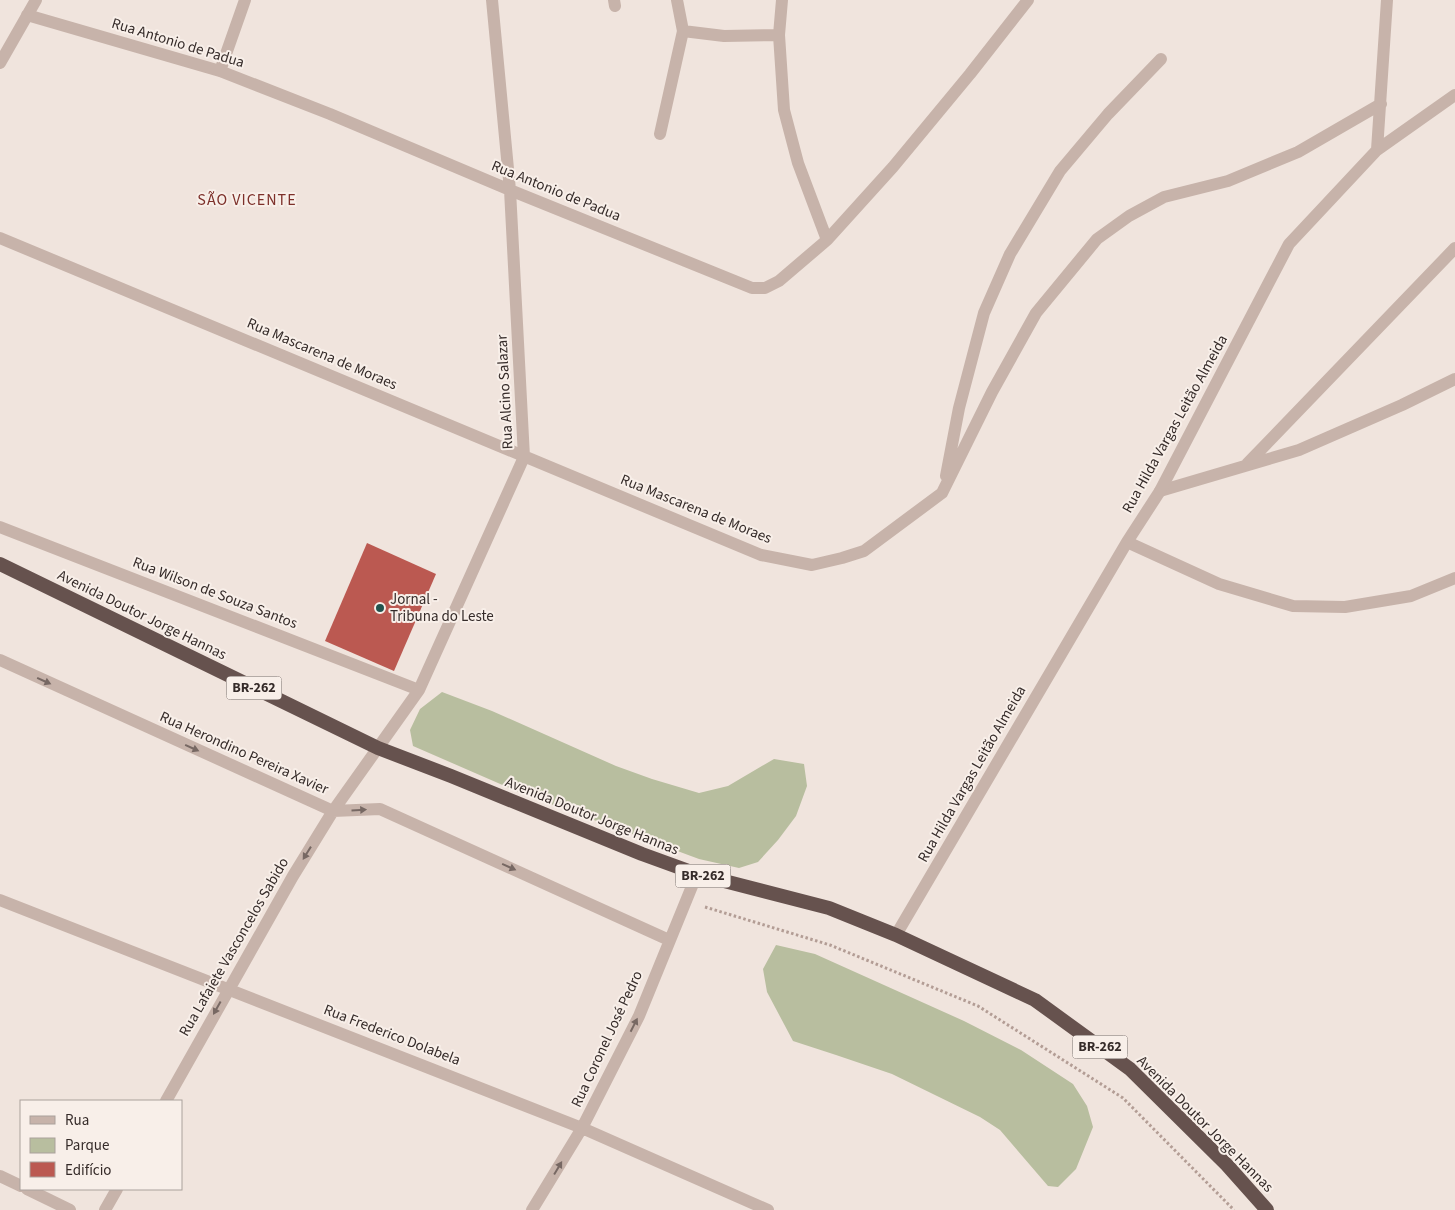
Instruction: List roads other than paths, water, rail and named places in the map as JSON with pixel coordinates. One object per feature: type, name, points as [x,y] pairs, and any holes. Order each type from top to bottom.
[{"type":"highway","name":"Avenida Doutor Jorge Hannas","points":[[0,564],[378,748],[696,874],[829,908],[896,936],[1035,1000],[1130,1069],[1227,1165],[1267,1210]]},
{"type":"street","points":[[0,63],[36,0]]},
{"type":"street","points":[[220,71],[245,0]]},
{"type":"street","name":"Rua Alcino Salazar","points":[[378,748],[419,690],[524,457],[510,190],[492,0]]},
{"type":"street","points":[[660,134],[683,31],[677,0]]},
{"type":"street","points":[[782,0],[779,35],[784,110],[798,163],[827,240]]},
{"type":"street","name":"Rua Antonio de Padua","points":[[27,15],[220,71],[330,114],[510,190],[752,288],[765,288],[779,281],[827,240],[893,167],[1028,0]]},
{"type":"street","points":[[1377,150],[1387,0]]},
{"type":"street","points":[[683,31],[724,36],[779,35]]},
{"type":"street","points":[[942,493],[960,408],[984,313],[1010,254],[1060,171],[1108,114],[1161,59]]},
{"type":"street","name":"Rua Hilda Vargas Leitão Almeida","points":[[896,936],[1127,542],[1160,491],[1290,244],[1377,150],[1455,95]]},
{"type":"street","name":"Rua Mascarena de Moraes","points":[[0,238],[761,555],[812,565],[864,551],[942,493],[992,392],[1036,313],[1097,239],[1128,216],[1164,197],[1228,181],[1298,152],[1381,104]]},
{"type":"street","points":[[1246,465],[1455,248]]},
{"type":"street","points":[[1160,491],[1299,450],[1402,405],[1455,379]]},
{"type":"street","name":"Rua Wilson de Souza Santos","points":[[0,527],[419,690]]},
{"type":"street","points":[[1127,542],[1219,584],[1293,606],[1345,607],[1411,596],[1455,578]]},
{"type":"street","name":"Rua Herondino Pereira Xavier","points":[[0,660],[333,811],[380,809],[670,940]]},
{"type":"street","name":"Rua Lafaiete Vasconcelos Sabido","points":[[167,1100],[293,876],[333,811],[378,748]]},
{"type":"street","name":"Rua Coronel José Pedro","points":[[532,1210],[582,1128],[639,1016],[696,874]]},
{"type":"street","name":"Rua Frederico Dolabela","points":[[0,900],[582,1128],[768,1210]]},
{"type":"street","points":[[0,1176],[20,1186]]},
{"type":"street","points":[[29,1190],[70,1210]]},
{"type":"street","points":[[105,1210],[116,1190]]},
{"type":"place","name":"Jornal - Tribuna do Leste","points":[[380,608]]},
{"type":"district","name":"SÃO VICENTE","points":[[247,200]]}]
